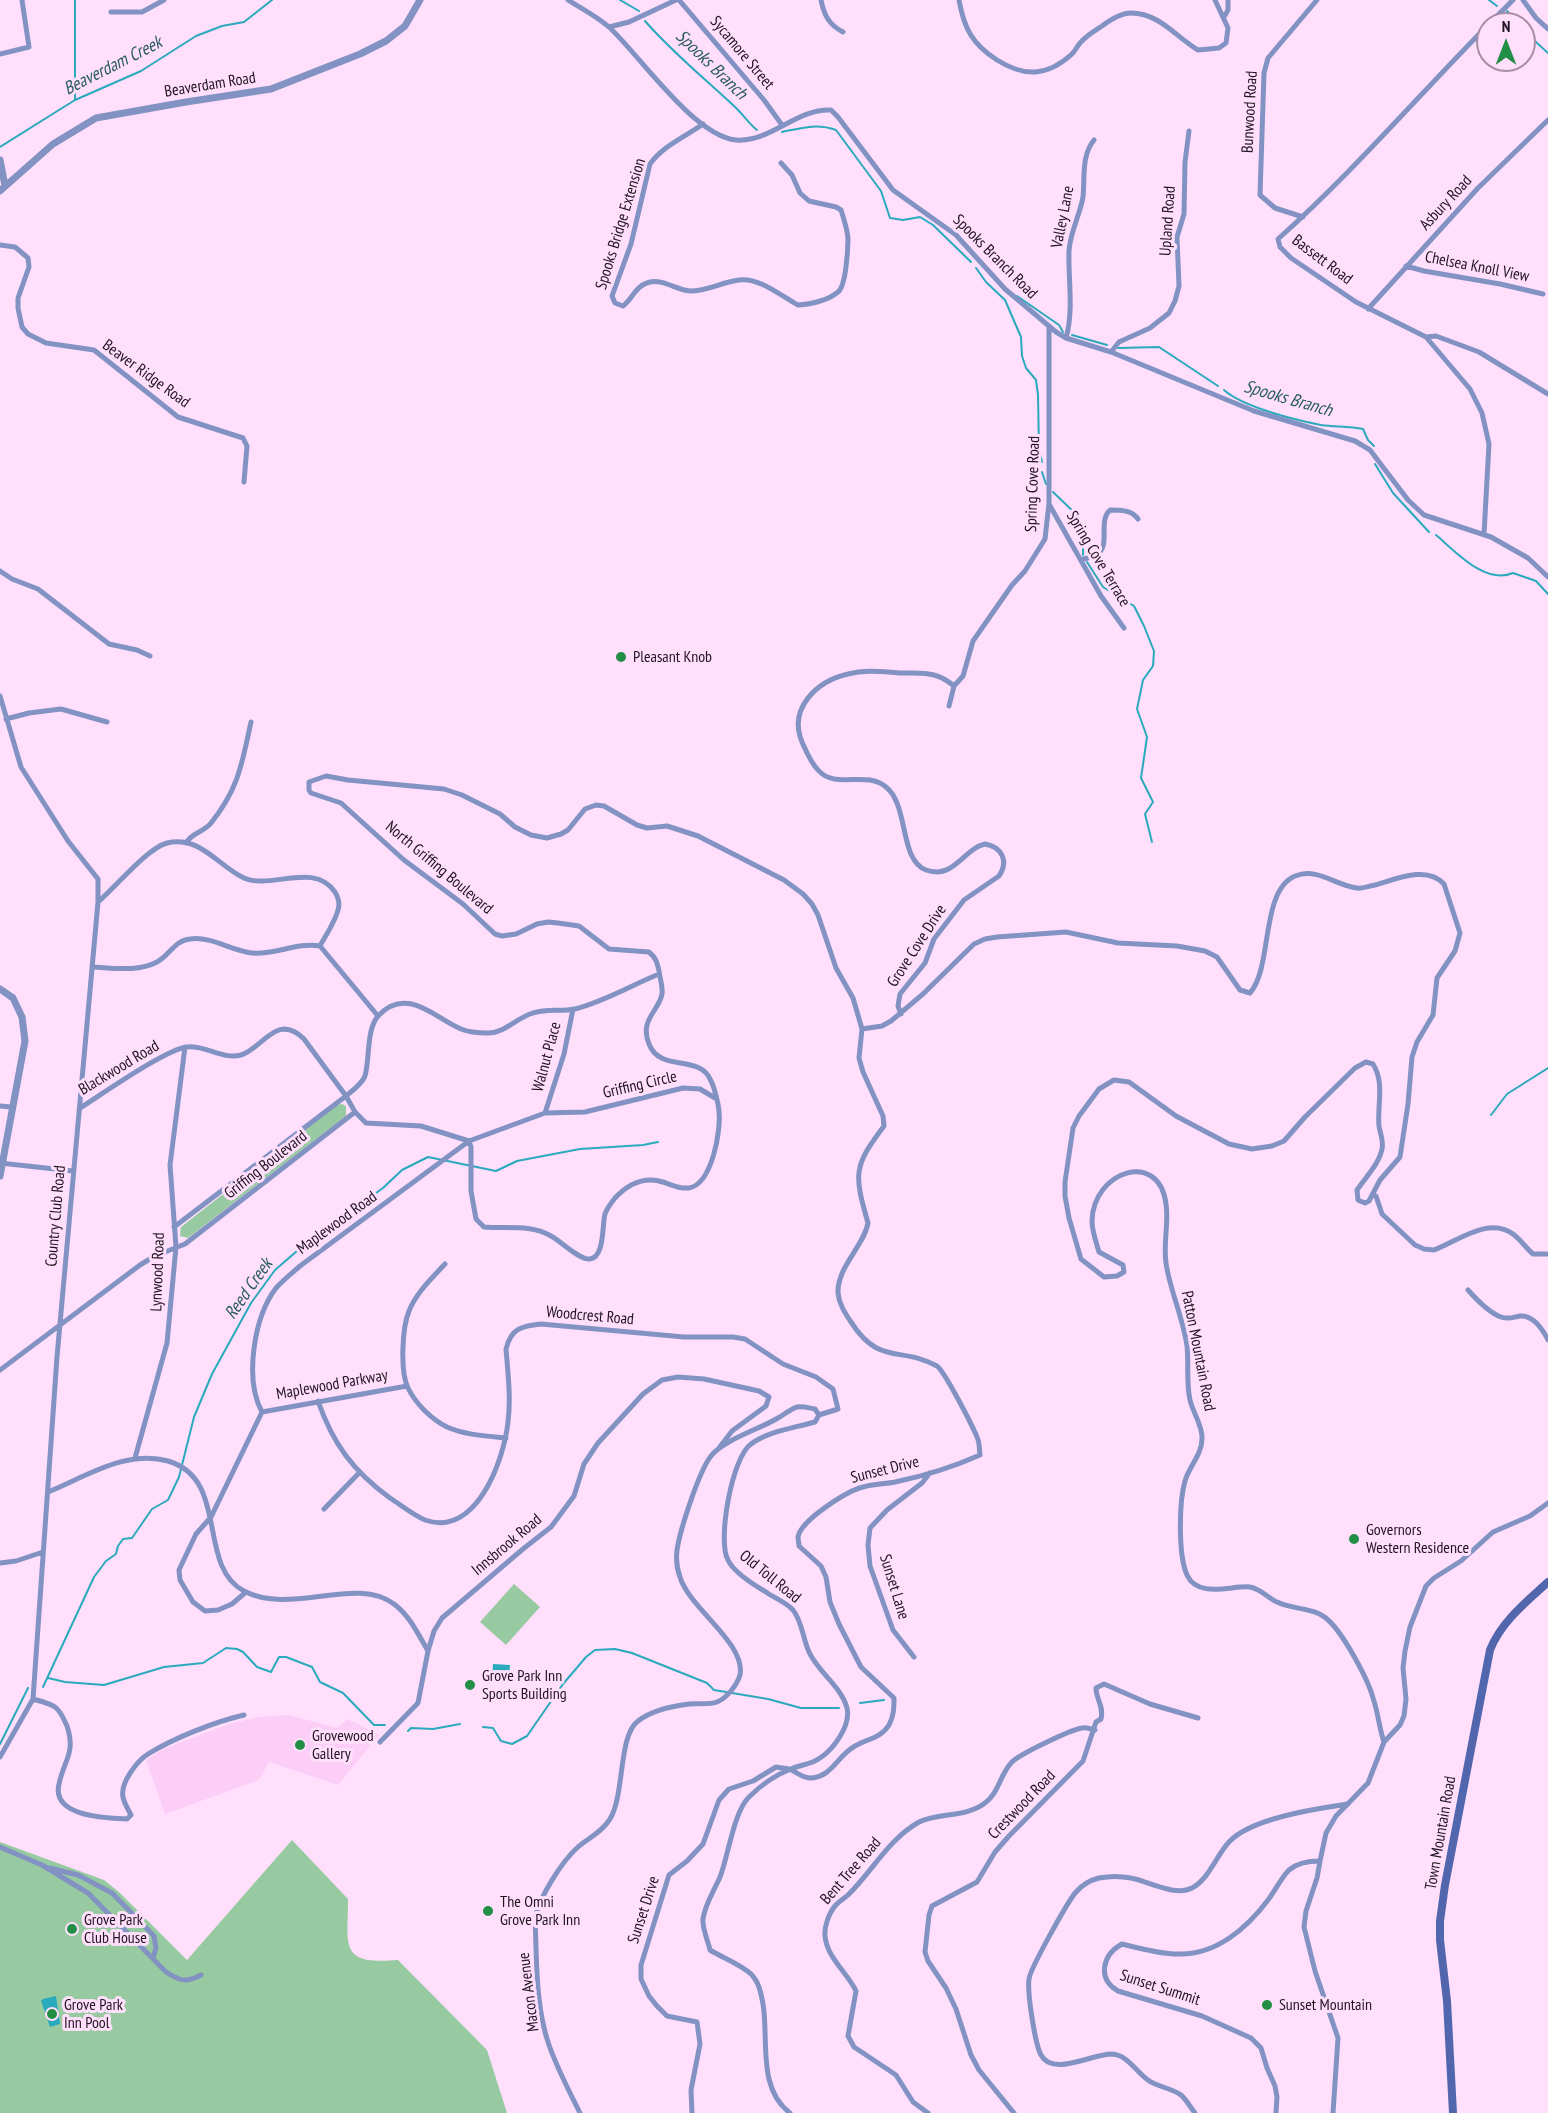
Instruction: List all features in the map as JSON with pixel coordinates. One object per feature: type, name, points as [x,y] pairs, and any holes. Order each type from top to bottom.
[{"type":"main road","name":"Town Mountain Road","points":[[1453,2113],[1447,2001],[1440,1940],[1445,1885],[1490,1650],[1504,1625],[1548,1582]]},
{"type":"street","points":[[0,54],[29,47],[22,0]]},
{"type":"street","points":[[111,12],[142,12],[164,0]]},
{"type":"street","name":"Beaverdam Road","points":[[3,189],[53,144],[96,118],[271,89],[360,54],[386,41],[405,26],[420,0]]},
{"type":"street","name":"Spooks Branch Road","points":[[568,0],[609,27],[644,67],[712,131],[735,140],[753,138],[812,111],[831,110],[893,190],[927,212],[956,235],[1005,290],[1049,327],[1066,338],[1111,352],[1254,411],[1355,441],[1370,450],[1408,500],[1424,515],[1484,534],[1528,558],[1548,577]]},
{"type":"street","points":[[609,27],[678,0]]},
{"type":"street","name":"Sycamore Street","points":[[678,0],[764,100],[782,125]]},
{"type":"street","points":[[821,0],[827,20],[843,32]]},
{"type":"street","points":[[959,0],[967,31],[977,44],[1007,66],[1033,73],[1050,70],[1071,54],[1082,40],[1111,19],[1130,13],[1147,15],[1155,19],[1198,50],[1219,48],[1226,43],[1228,28],[1215,0]]},
{"type":"street","points":[[1224,17],[1228,10],[1228,0]]},
{"type":"street","name":"Bunwood Road","points":[[1303,217],[1275,207],[1260,195],[1264,73],[1268,58],[1317,0]]},
{"type":"street","name":"Bassett Road","points":[[1501,12],[1513,0]]},
{"type":"street","points":[[1523,0],[1536,18],[1548,29]]},
{"type":"street","name":"Bassett Road","points":[[1476,38],[1303,217],[1278,239],[1280,247],[1291,258],[1356,302],[1426,337],[1470,389],[1482,413],[1489,444],[1484,534]]},
{"type":"street","name":"Asbury Road","points":[[1368,309],[1478,188],[1548,120]]},
{"type":"street","name":"Spooks Bridge Extension","points":[[703,124],[668,145],[650,164],[631,244],[612,296],[615,303],[623,306],[640,286],[651,281],[694,291],[751,279],[798,305],[817,302],[839,292],[843,284],[848,237],[841,210],[809,201],[800,193],[792,175],[781,163]]},
{"type":"street","name":"Upland Road","points":[[1111,352],[1119,342],[1150,328],[1169,313],[1175,301],[1179,286],[1177,237],[1184,214],[1185,162],[1189,131]]},
{"type":"street","name":"Valley Lane","points":[[1066,338],[1070,302],[1070,241],[1082,200],[1086,156],[1094,140]]},
{"type":"street","points":[[0,160],[3,189]]},
{"type":"street","name":"Beaver Ridge Road","points":[[0,245],[15,247],[28,258],[29,267],[18,298],[22,327],[28,334],[46,343],[94,350],[178,417],[243,438],[247,446],[244,482]]},
{"type":"street","name":"Chelsea Knoll View","points":[[1406,266],[1543,294]]},
{"type":"street","name":"Spring Cove Road","points":[[954,686],[963,676],[973,641],[1012,585],[1025,571],[1045,539],[1049,503],[1049,327]]},
{"type":"street","points":[[1426,337],[1436,336],[1479,351],[1548,394]]},
{"type":"street","name":"Spring Cove Terrace","points":[[1049,503],[1101,597],[1124,628]]},
{"type":"street","points":[[1081,560],[1100,551],[1105,533],[1103,523],[1105,515],[1110,510],[1135,514],[1138,519]]},
{"type":"street","points":[[0,571],[12,579],[38,589],[109,645],[137,650],[150,656]]},
{"type":"street","name":"Grove Cove Drive","points":[[901,1014],[898,1006],[900,994],[925,963],[932,942],[964,900],[999,876],[1003,871],[1003,857],[999,850],[985,844],[973,849],[962,861],[946,871],[926,870],[918,865],[910,850],[893,794],[887,787],[871,779],[834,779],[821,773],[816,769],[800,736],[798,719],[803,703],[816,688],[849,673],[874,671],[929,674],[944,679],[954,686]]},
{"type":"street","points":[[949,706],[954,686]]},
{"type":"street","name":"Country Club Road","points":[[0,696],[21,767],[68,841],[98,879],[93,967],[60,1325],[33,1699],[0,1757]]},
{"type":"street","points":[[6,719],[61,709],[107,722]]},
{"type":"street","points":[[186,843],[188,838],[210,825],[235,786],[240,776],[251,722]]},
{"type":"street","name":"North Griffing Boulevard","points":[[659,974],[657,959],[649,952],[609,949],[579,926],[548,922],[537,924],[516,934],[502,936],[495,934],[463,904],[404,860],[348,808],[341,803],[311,794],[309,782],[326,776],[444,789],[462,795],[500,814],[531,835],[546,838],[568,830],[585,809],[596,805],[612,810],[646,828],[675,828],[706,840],[784,880],[812,904],[836,968],[853,998],[862,1029]]},
{"type":"street","points":[[98,902],[150,852],[165,844],[186,843],[207,851],[245,879],[262,881],[301,877],[321,881],[330,887],[336,894],[339,909],[320,946]]},
{"type":"street","points":[[862,1029],[882,1026],[901,1014],[974,944],[997,937],[1066,932],[1118,943],[1177,946],[1205,951],[1217,957],[1240,990],[1250,993],[1257,981],[1272,910],[1283,886],[1293,877],[1315,874],[1347,886],[1363,888],[1409,876],[1433,875],[1444,884],[1460,933],[1459,942],[1437,978],[1433,1015],[1412,1057],[1400,1157],[1380,1180],[1373,1195],[1382,1214],[1415,1245],[1424,1249],[1434,1250],[1490,1227],[1512,1233],[1533,1254],[1548,1254]]},
{"type":"street","points":[[93,967],[148,966],[159,961],[178,943],[189,939],[210,940],[250,952],[266,953],[307,944],[320,946],[378,1016]]},
{"type":"street","points":[[659,974],[662,996],[647,1023],[647,1042],[651,1050],[670,1062],[698,1066],[709,1076],[719,1111],[716,1141],[708,1172],[703,1179],[691,1188],[677,1188],[650,1179],[638,1181],[626,1187],[607,1208],[597,1255],[590,1259],[552,1236],[535,1229],[484,1227],[476,1219],[471,1191],[469,1142],[421,1126],[366,1123],[355,1112],[346,1096],[364,1078],[370,1037],[378,1016],[393,1005],[410,1003],[425,1008],[463,1030],[491,1033],[537,1012],[573,1009],[659,974]]},
{"type":"street","points":[[0,988],[13,998],[22,1017],[25,1041],[0,1176]]},
{"type":"street","name":"Walnut Place","points":[[545,1113],[564,1054],[573,1009]]},
{"type":"street","name":"Sunset Drive","points":[[692,2113],[690,2090],[700,2044],[698,2022],[668,2016],[649,1996],[641,1979],[641,1965],[669,1875],[703,1844],[719,1800],[729,1789],[753,1781],[776,1767],[789,1769],[811,1778],[831,1769],[854,1746],[869,1741],[884,1732],[891,1723],[894,1711],[894,1698],[861,1666],[839,1624],[830,1602],[826,1577],[821,1566],[799,1546],[798,1537],[802,1527],[839,1498],[862,1487],[896,1482],[930,1473],[980,1455],[978,1439],[948,1381],[938,1367],[892,1355],[874,1347],[859,1335],[839,1301],[838,1290],[841,1278],[868,1223],[859,1192],[860,1164],[865,1150],[884,1126],[883,1116],[859,1058],[862,1029]]},
{"type":"street","name":"Blackwood Road","points":[[80,1108],[174,1050],[195,1047],[236,1056],[246,1053],[277,1030],[297,1033],[346,1096]]},
{"type":"street","name":"Lynwood Road","points":[[135,1458],[167,1343],[176,1247],[170,1165],[185,1047]]},
{"type":"street","name":"Patton Mountain Road","points":[[1373,1195],[1365,1203],[1358,1200],[1356,1194],[1378,1160],[1382,1149],[1379,1124],[1379,1079],[1373,1064],[1366,1062],[1355,1068],[1284,1141],[1272,1146],[1252,1149],[1229,1144],[1176,1116],[1129,1082],[1114,1080],[1099,1089],[1073,1128],[1065,1182],[1069,1218],[1081,1259],[1104,1276],[1117,1276],[1124,1272],[1123,1265],[1099,1252],[1092,1222],[1094,1206],[1099,1194],[1113,1178],[1129,1173],[1152,1176],[1162,1188],[1167,1218],[1166,1263],[1187,1347],[1190,1401],[1202,1440],[1185,1480],[1181,1506],[1182,1544],[1186,1573],[1199,1586],[1217,1590],[1251,1587],[1279,1603],[1319,1614],[1330,1621],[1342,1637],[1369,1685],[1384,1742]]},
{"type":"street","name":"Griffing Circle","points":[[469,1142],[545,1113],[585,1112],[683,1088],[700,1089],[715,1098]]},
{"type":"street","name":"Griffing Boulevard","points":[[174,1227],[346,1096]]},
{"type":"street","points":[[0,1106],[11,1107]]},
{"type":"street","name":"Griffing Boulevard","points":[[0,1370],[140,1265],[185,1244],[355,1112]]},
{"type":"street","name":"Maplewood Road","points":[[262,1412],[256,1402],[253,1376],[254,1346],[263,1312],[276,1288],[300,1266],[469,1142]]},
{"type":"street","points":[[1,1163],[73,1171]]},
{"type":"street","points":[[445,1264],[415,1300],[405,1323],[403,1349],[407,1386],[422,1407],[444,1425],[457,1431],[506,1438]]},
{"type":"street","points":[[1468,1290],[1499,1316],[1511,1319],[1522,1316],[1532,1320],[1538,1324],[1548,1340]]},
{"type":"street","name":"Woodcrest Road","points":[[318,1401],[332,1435],[344,1455],[359,1473],[389,1497],[424,1519],[441,1522],[463,1515],[483,1494],[499,1464],[506,1438],[509,1401],[506,1349],[509,1338],[515,1331],[526,1326],[541,1324],[663,1336],[745,1339],[777,1360],[816,1377],[833,1389],[838,1409],[819,1415]]},
{"type":"street","name":"Innsbrook Road","points":[[380,1742],[418,1703],[428,1651],[441,1618],[551,1527],[574,1496],[585,1464],[598,1443],[643,1394],[662,1380],[678,1377],[704,1379],[759,1390],[769,1397],[766,1406],[732,1431],[716,1452]]},
{"type":"street","name":"Maplewood Parkway","points":[[262,1412],[407,1386]]},
{"type":"street","points":[[716,1452],[737,1438],[800,1406],[815,1409],[819,1415]]},
{"type":"street","points":[[246,1592],[232,1604],[218,1610],[205,1611],[192,1602],[180,1580],[178,1570],[196,1534],[211,1517],[262,1412]]},
{"type":"street","name":"Old Toll Road","points":[[790,2113],[775,2098],[768,2079],[765,2017],[760,1988],[751,1974],[710,1950],[703,1922],[707,1905],[720,1877],[737,1820],[747,1799],[769,1779],[789,1769],[819,1759],[830,1750],[837,1741],[848,1716],[847,1707],[838,1691],[809,1653],[792,1609],[734,1568],[727,1559],[726,1519],[732,1477],[748,1445],[767,1435],[815,1422],[819,1415]]},
{"type":"street","name":"Macon Avenue","points":[[580,2113],[549,2043],[541,2009],[537,1910],[542,1898],[571,1856],[609,1820],[619,1798],[625,1749],[635,1722],[669,1707],[716,1702],[734,1688],[740,1675],[739,1659],[729,1643],[684,1589],[679,1574],[677,1552],[682,1529],[703,1471],[716,1452]]},
{"type":"street","points":[[48,1492],[116,1463],[135,1458],[156,1458],[177,1464],[185,1468],[204,1496],[225,1575],[236,1586],[262,1599],[277,1601],[354,1593],[369,1593],[381,1597],[393,1603],[408,1618],[428,1651]]},
{"type":"street","points":[[324,1509],[359,1473]]},
{"type":"street","name":"Sunset Lane","points":[[914,1657],[893,1630],[870,1566],[868,1545],[870,1528],[887,1510],[922,1483],[930,1473]]},
{"type":"street","points":[[1333,2113],[1338,2038],[1315,1971],[1304,1927],[1326,1833],[1336,1816],[1368,1783],[1384,1742],[1400,1725],[1404,1716],[1406,1699],[1404,1660],[1410,1627],[1426,1586],[1434,1578],[1461,1562],[1493,1532],[1530,1516],[1548,1503]]},
{"type":"street","points":[[0,1563],[16,1561],[43,1552]]},
{"type":"street","name":"Crestwood Road","points":[[1014,2113],[975,2063],[946,1988],[928,1961],[925,1942],[932,1906],[977,1882],[995,1852],[1009,1836],[1083,1761],[1096,1722],[1101,1719],[1102,1711],[1096,1688],[1104,1684],[1139,1700],[1198,1718]]},
{"type":"street","points":[[33,1699],[56,1707],[64,1719],[71,1740],[68,1761],[58,1786],[60,1798],[67,1808],[85,1814],[128,1819],[131,1815],[122,1796],[124,1786],[132,1770],[146,1755],[196,1731],[228,1719],[244,1716]]},
{"type":"street","name":"Bent Tree Road","points":[[928,2113],[913,2102],[896,2075],[861,2053],[854,2047],[848,2036],[856,1991],[830,1951],[825,1936],[829,1916],[835,1906],[849,1894],[871,1866],[910,1828],[921,1821],[957,1815],[976,1809],[994,1794],[1006,1770],[1014,1760],[1071,1730],[1085,1727],[1095,1730]]},
{"type":"street","points":[[1195,2113],[1180,2094],[1149,2081],[1127,2060],[1116,2054],[1092,2056],[1063,2066],[1053,2065],[1041,2055],[1029,2004],[1029,1975],[1068,1903],[1076,1891],[1089,1881],[1107,1877],[1129,1878],[1176,1890],[1186,1890],[1194,1887],[1229,1841],[1244,1830],[1306,1810],[1348,1804]]},
{"type":"street","points":[[0,1846],[48,1868],[88,1893],[166,1972],[178,1980],[185,1982],[201,1975]]},
{"type":"street","name":"Sunset Summit","points":[[1276,2113],[1275,2086],[1261,2048],[1251,2038],[1202,2016],[1118,1991],[1109,1986],[1105,1976],[1105,1967],[1111,1951],[1122,1944],[1166,1954],[1182,1954],[1199,1952],[1226,1941],[1243,1928],[1268,1901],[1288,1871],[1295,1866],[1320,1861]]},
{"type":"street","points":[[48,1868],[78,1875],[112,1893],[154,1936],[156,1948],[153,1958]]},
{"type":"shaded area","points":[[289,1715],[337,1728],[348,1719],[379,1735],[338,1785],[269,1762],[259,1780],[165,1814],[146,1760],[163,1749],[232,1723],[259,1717]]},
{"type":"green space","points":[[337,1105],[346,1106],[346,1116],[188,1238],[180,1236],[181,1227]]},
{"type":"green space","points":[[514,1584],[540,1607],[506,1645],[480,1622]]},
{"type":"green space","points":[[292,1840],[348,1899],[348,1941],[356,1956],[379,1961],[398,1960],[487,2050],[507,2113],[0,2113],[0,1842],[104,1880],[187,1960]]},
{"type":"water","points":[[493,1664],[510,1665],[509,1681],[492,1679]]},
{"type":"water","name":"Grove Park Inn Pool","points":[[56,1996],[60,2024],[50,2027],[41,2001]]},
{"type":"waterway","points":[[75,0],[75,100]]},
{"type":"waterway","name":"Beaverdam Creek","points":[[0,147],[75,100],[141,71],[196,36],[222,26],[244,22],[272,0]]},
{"type":"waterway","name":"Spooks Branch","points":[[620,0],[639,11]]},
{"type":"waterway","points":[[1489,0],[1497,6]]},
{"type":"waterway","name":"Spooks Branch","points":[[645,21],[757,130]]},
{"type":"waterway","points":[[1536,42],[1548,53]]},
{"type":"waterway","name":"Spooks Branch","points":[[782,132],[816,127],[836,130],[881,191],[890,218],[903,220],[920,217],[933,225],[971,262]]},
{"type":"waterway","points":[[976,268],[986,282],[1005,300],[1021,337],[1022,356],[1026,368],[1036,380],[1039,449],[1042,462]]},
{"type":"waterway","name":"Spooks Branch","points":[[1017,296],[1059,325],[1063,332]]},
{"type":"waterway","name":"Spooks Branch","points":[[1072,335],[1107,345]]},
{"type":"waterway","name":"Spooks Branch","points":[[1118,348],[1159,347],[1218,386]]},
{"type":"waterway","name":"Spooks Branch","points":[[1224,390],[1244,402],[1284,416],[1321,425],[1363,429],[1374,446]]},
{"type":"waterway","name":"Spooks Branch","points":[[1375,464],[1393,493],[1429,532]]},
{"type":"waterway","points":[[1042,472],[1046,484]]},
{"type":"waterway","points":[[1053,492],[1079,517],[1083,555]]},
{"type":"waterway","name":"Spooks Branch","points":[[1436,535],[1461,557],[1481,570],[1502,575],[1513,573],[1536,581],[1548,594]]},
{"type":"waterway","points":[[1087,562],[1103,587],[1134,606],[1154,651],[1153,666],[1143,680],[1137,709],[1147,737],[1141,778],[1153,802],[1145,814],[1152,842]]},
{"type":"waterway","name":"Spooks Branch","points":[[1491,1115],[1507,1094],[1548,1068]]},
{"type":"waterway","name":"Reed Creek","points":[[43,1687],[94,1577],[106,1561],[116,1554],[123,1539],[132,1538],[152,1509],[168,1500],[179,1477],[194,1417],[212,1374],[251,1303],[275,1270],[326,1226],[342,1218],[383,1188],[402,1170],[428,1157],[496,1171],[517,1161],[580,1149],[658,1142]]},
{"type":"waterway","points":[[48,1678],[65,1682],[104,1685],[164,1667],[203,1663],[226,1648],[237,1649],[257,1667],[271,1672],[279,1657],[286,1657],[312,1667],[320,1682],[343,1693],[374,1725],[385,1725]]},
{"type":"waterway","points":[[483,1727],[493,1728],[501,1741],[512,1744],[527,1736],[563,1684],[595,1650],[615,1649],[632,1653],[707,1683],[714,1690],[768,1699],[801,1708],[839,1708]]},
{"type":"waterway","name":"Reed Creek","points":[[0,1744],[28,1688]]},
{"type":"waterway","points":[[860,1703],[884,1700]]},
{"type":"waterway","points":[[408,1731],[411,1728],[433,1729],[460,1724]]},
{"type":"place","name":"Pleasant Knob","points":[[621,657]]},
{"type":"place","name":"Governors Western Residence","points":[[1354,1539]]},
{"type":"place","name":"Grove Park Inn Sports Building","points":[[470,1685]]},
{"type":"place","name":"Grovewood Gallery","points":[[300,1745]]},
{"type":"place","name":"The Omni Grove Park Inn","points":[[488,1911]]},
{"type":"place","name":"Grove Park Club House","points":[[72,1929]]},
{"type":"place","name":"Sunset Mountain","points":[[1267,2005]]},
{"type":"place","name":"Grove Park Inn Pool","points":[[52,2014]]}]
